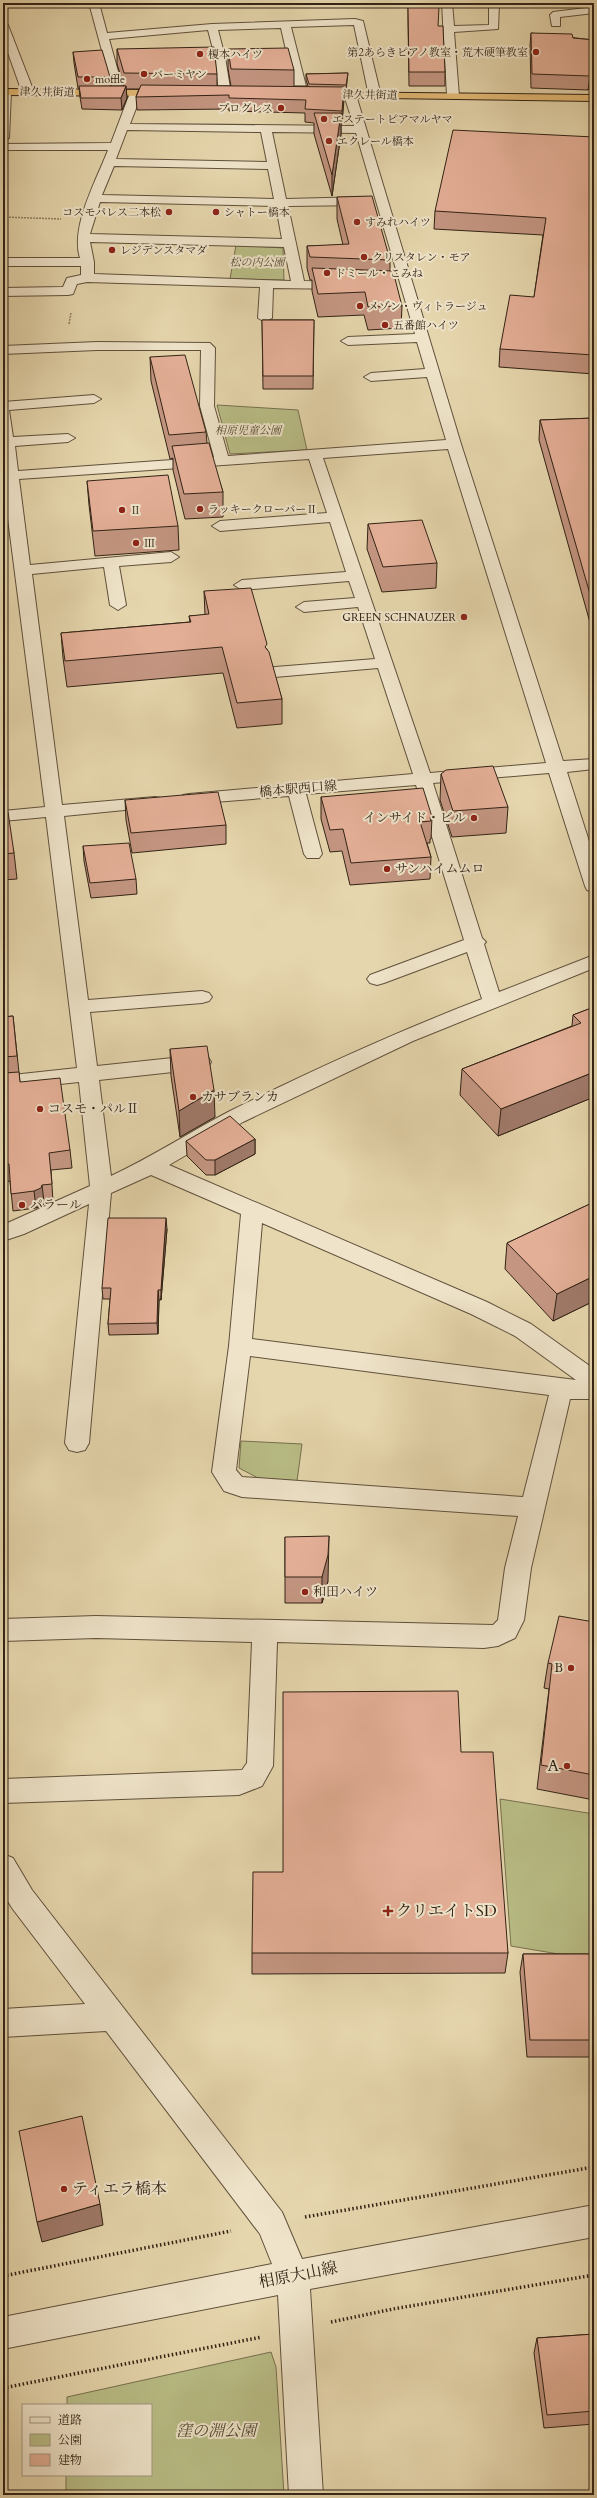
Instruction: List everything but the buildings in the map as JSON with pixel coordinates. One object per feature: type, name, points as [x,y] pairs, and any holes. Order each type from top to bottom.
[{"type":"highway","name":"津久井街道","points":[[4,92],[180,93]]},
{"type":"highway","points":[[210,94],[240,94]]},
{"type":"highway","name":"津久井街道","points":[[286,94],[594,98]]},
{"type":"street","points":[[94,3],[118,93]]},
{"type":"street","points":[[447,3],[453,96]]},
{"type":"street","points":[[449,29],[494,27],[494,3]]},
{"type":"street","points":[[556,24],[555,15],[557,14],[594,10]]},
{"type":"street","points":[[103,36],[212,27],[285,23],[349,21],[359,23],[375,96]]},
{"type":"street","points":[[285,23],[302,94]]},
{"type":"street","points":[[3,25],[28,92]]},
{"type":"street","points":[[212,27],[220,57],[224,94]]},
{"type":"street","points":[[3,138],[4,92]]},
{"type":"street","points":[[87,278],[88,262],[84,250],[83,238],[95,198],[136,93]]},
{"type":"street","points":[[350,95],[380,200],[454,444],[594,886]]},
{"type":"street","points":[[122,127],[360,130]]},
{"type":"street","points":[[266,129],[291,243],[298,285]]},
{"type":"street","points":[[3,147],[115,146]]},
{"type":"street","points":[[109,162],[273,166]]},
{"type":"street","points":[[95,198],[282,203],[380,200]]},
{"type":"street","points":[[83,238],[291,243]]},
{"type":"street","points":[[3,262],[88,262]]},
{"type":"street","points":[[3,292],[68,291],[72,281],[87,278],[352,286]]},
{"type":"street","points":[[265,318],[267,284]]},
{"type":"street","points":[[391,287],[407,288]]},
{"type":"street","points":[[348,341],[423,338]]},
{"type":"street","points":[[3,350],[165,339],[200,345],[208,348],[207,406],[222,461]]},
{"type":"street","points":[[371,377],[433,373]]},
{"type":"street","points":[[3,406],[94,399]]},
{"type":"street","points":[[3,412],[7,442],[7,476],[12,550],[23,570],[55,811],[101,1190],[77,1443]]},
{"type":"street","points":[[7,442],[68,438]]},
{"type":"street","points":[[7,476],[454,444]]},
{"type":"street","points":[[315,454],[476,942],[492,1000]]},
{"type":"street","points":[[220,526],[336,517]]},
{"type":"street","points":[[23,570],[171,557]]},
{"type":"street","points":[[111,562],[118,605]]},
{"type":"street","points":[[242,585],[356,576]]},
{"type":"street","points":[[304,607],[364,602]]},
{"type":"street","points":[[275,672],[384,663]]},
{"type":"street","name":"橋本駅西口線","points":[[3,816],[296,789],[594,764]]},
{"type":"street","points":[[296,789],[313,854]]},
{"type":"street","points":[[376,979],[476,942]]},
{"type":"street","points":[[3,1232],[16,1230],[150,1166],[236,1117],[326,1073],[492,1000],[594,961]]},
{"type":"street","points":[[79,1007],[202,997]]},
{"type":"street","points":[[3,1083],[202,1062]]},
{"type":"street","points":[[150,1166],[252,1208],[479,1308],[523,1330],[594,1381]]},
{"type":"street","points":[[252,1208],[240,1346],[224,1472],[233,1484],[242,1487],[532,1507]]},
{"type":"street","points":[[240,1346],[565,1388],[594,1390]]},
{"type":"street","points":[[3,1630],[96,1627],[484,1637],[498,1635],[506,1630],[511,1620],[518,1568],[532,1507],[555,1409],[565,1388]]},
{"type":"street","points":[[3,1791],[239,1783],[252,1778],[260,1766],[266,1631]]},
{"type":"street","points":[[3,1867],[22,1899],[111,2017],[271,2223],[293,2276],[306,2495]]},
{"type":"street","points":[[3,2024],[111,2017]]},
{"type":"street","name":"相原大山線","points":[[3,2333],[293,2276],[594,2221]]},
{"type":"path","points":[[3,217],[89,219]]},
{"type":"path","points":[[64,347],[74,293],[68,291]]},
{"type":"path","points":[[304,2218],[594,2167]]},
{"type":"path","points":[[3,2276],[231,2231]]},
{"type":"path","points":[[329,2323],[393,2309],[594,2275]]},
{"type":"path","points":[[3,2388],[262,2337]]},
{"type":"green space","name":"松の内公園","points":[[236,245],[283,248],[284,280],[230,279]]},
{"type":"green space","name":"相原児童公園","points":[[217,405],[298,410],[307,450],[230,454]]},
{"type":"green space","points":[[241,1441],[302,1444],[297,1481],[258,1478],[239,1468]]},
{"type":"green space","points":[[500,1799],[594,1814],[594,1960],[511,1946]]},
{"type":"green space","name":"窪の淵公園","points":[[271,2352],[276,2367],[284,2495],[66,2495],[66,2476],[152,2476],[152,2404],[67,2404],[67,2397]]},
{"type":"place","name":"第2あらきピアノ教室・荒木硬筆教室","points":[[536,52]]},
{"type":"place","name":"榎本ハイツ","points":[[200,54]]},
{"type":"place","name":"バーミヤン","points":[[144,74]]},
{"type":"place","name":"moffle","points":[[87,79]]},
{"type":"place","name":"プログレス","points":[[281,108]]},
{"type":"place","name":"エステートピアマルヤマ","points":[[324,119]]},
{"type":"place","name":"エクレール橋本","points":[[329,141]]},
{"type":"place","name":"コスモパレス二本松","points":[[169,212]]},
{"type":"place","name":"シャトー橋本","points":[[216,212]]},
{"type":"place","name":"すみれハイツ","points":[[357,222]]},
{"type":"place","name":"レジデンスタマダ","points":[[112,250]]},
{"type":"place","name":"クリスタレン・モア","points":[[364,257]]},
{"type":"place","name":"ドミール・こみね","points":[[327,273]]},
{"type":"place","name":"メゾン・ヴィトラージュ","points":[[360,306]]},
{"type":"place","name":"五番館ハイツ","points":[[385,325]]},
{"type":"place","name":"ラッキークローバーⅡ","points":[[200,509]]},
{"type":"place","name":"Ⅱ","points":[[122,510]]},
{"type":"place","name":"Ⅲ","points":[[136,543]]},
{"type":"place","name":"GREEN SCHNAUZER","points":[[464,617]]},
{"type":"place","name":"インサイド・ビル","points":[[474,818]]},
{"type":"place","name":"サンハイムムロ","points":[[387,869]]},
{"type":"place","name":"カサブランカ","points":[[193,1097]]},
{"type":"place","name":"コスモ・パルⅡ","points":[[40,1109]]},
{"type":"place","name":"パラール","points":[[22,1205]]},
{"type":"place","name":"和田ハイツ","points":[[305,1592]]},
{"type":"place","name":"B","points":[[571,1668]]},
{"type":"place","name":"A","points":[[567,1766]]},
{"type":"place","name":"クリエイトSD","points":[[388,1911]]},
{"type":"place","name":"ティエラ橋本","points":[[64,2189]]}]
